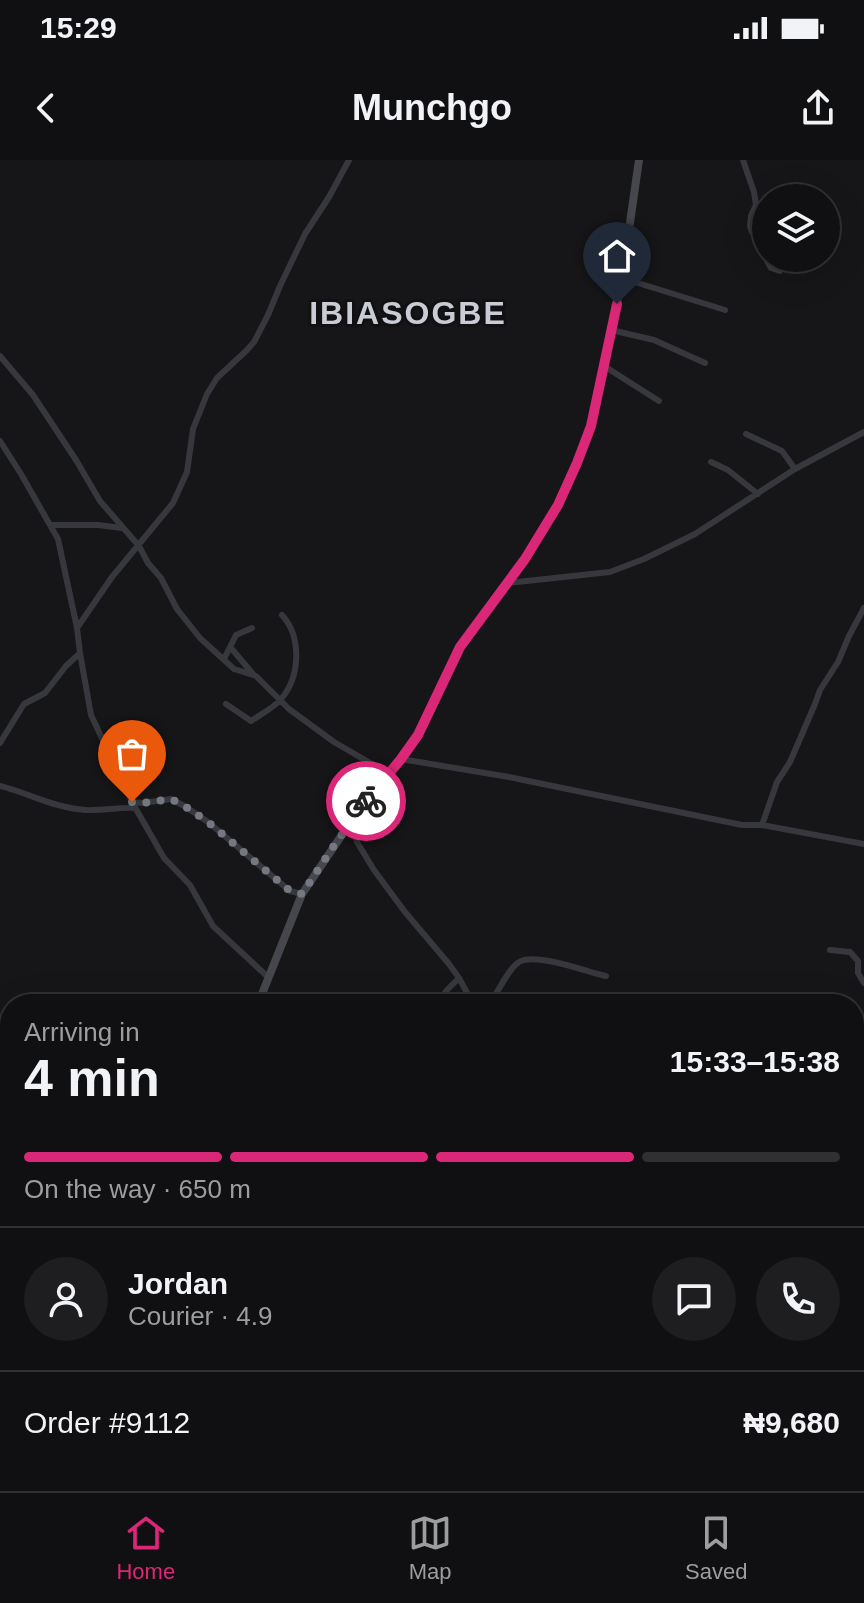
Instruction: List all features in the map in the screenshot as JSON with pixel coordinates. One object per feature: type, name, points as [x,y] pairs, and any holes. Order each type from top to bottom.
[{"type":"street","points":[[77,628],[112,577],[173,503],[187,472],[193,429],[211,387],[254,342],[305,234],[349,160]]},
{"type":"street","points":[[262,994],[302,894],[356,814],[418,735],[460,647],[525,559],[558,505],[577,463],[591,426],[604,366],[622,278],[639,160]]},
{"type":"street","points":[[743,160],[752,186]]},
{"type":"street","points":[[622,278],[725,310]]},
{"type":"street","points":[[611,330],[654,340],[705,363]]},
{"type":"street","points":[[0,356],[33,395],[100,501],[139,546],[177,609],[200,638],[234,669],[256,676]]},
{"type":"street","points":[[604,366],[659,401]]},
{"type":"street","points":[[508,583],[610,572],[644,559],[695,534],[795,469],[864,432]]},
{"type":"street","points":[[746,434],[782,451],[795,469]]},
{"type":"street","points":[[0,441],[58,539],[91,715],[133,805],[164,858],[190,885],[213,926],[269,978]]},
{"type":"street","points":[[711,462],[728,470],[758,494]]},
{"type":"street","points":[[50,525],[122,528]]},
{"type":"street","points":[[762,825],[777,782],[790,762],[820,690],[838,662],[864,608]]},
{"type":"street","points":[[226,704],[251,721],[280,700],[294,679],[296,650],[290,624],[282,615]]},
{"type":"street","points":[[224,659],[236,635],[252,628]]},
{"type":"street","points":[[231,648],[280,700],[334,742],[389,774]]},
{"type":"street","points":[[0,743],[24,704],[45,693],[80,653]]},
{"type":"street","points":[[401,759],[509,777],[742,825],[762,825],[864,844]]},
{"type":"street","points":[[0,786],[23,791],[49,803],[86,810],[171,799],[208,822],[290,891],[302,894]]},
{"type":"street","points":[[356,814],[356,839]]},
{"type":"street","points":[[343,832],[353,835],[389,892],[437,948],[468,994]]},
{"type":"street","points":[[830,950],[850,952],[858,961],[858,973],[864,983]]},
{"type":"street","points":[[496,994],[516,963],[526,959],[606,976]]},
{"type":"street","points":[[444,994],[459,978]]},
{"type":"way so far","points":[[132,802],[171,799],[186,807],[290,891],[302,894],[366,801]]},
{"type":"district","name":"IBIASOGBE","points":[[408,313]]},
{"type":"route","points":[[366,801],[418,735],[460,647],[525,559],[558,505],[591,426],[617,304]]}]
